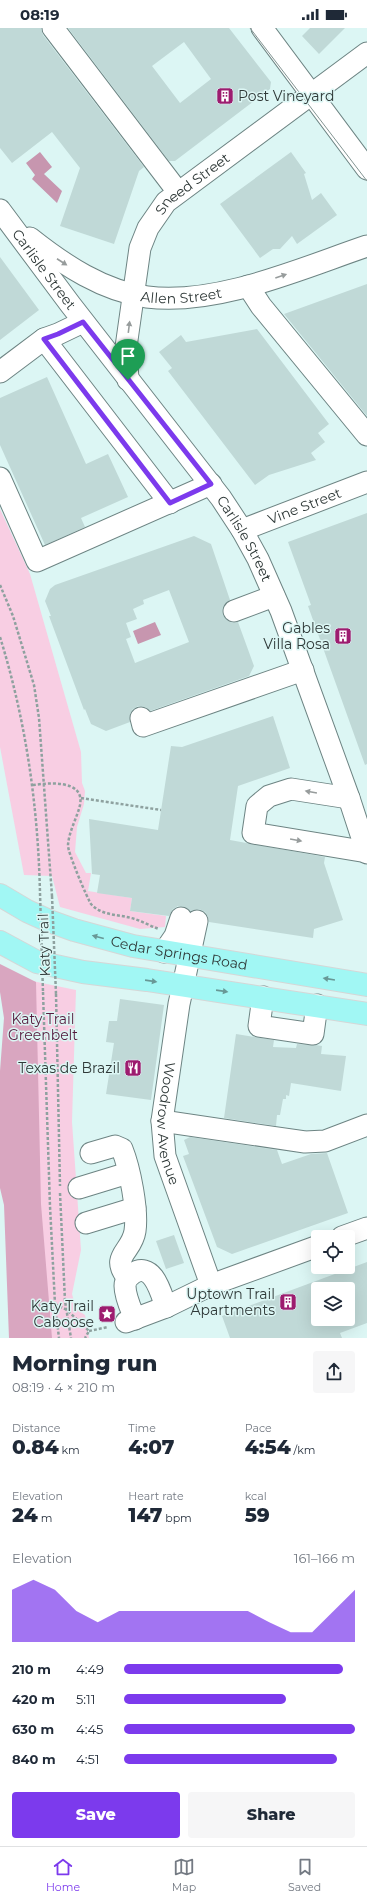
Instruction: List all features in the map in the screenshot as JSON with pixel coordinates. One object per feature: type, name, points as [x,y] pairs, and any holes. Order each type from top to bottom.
[{"type":"main road","name":"Cedar Springs Road","points":[[0,895],[27,911],[74,930],[164,942],[191,956],[367,985]]},
{"type":"main road","points":[[0,942],[37,962],[83,972],[263,997],[367,1014]]},
{"type":"street","points":[[53,28],[178,192]]},
{"type":"street","points":[[262,28],[312,93],[367,169]]},
{"type":"street","name":"Sneed Street","points":[[128,380],[126,347],[140,248],[148,228],[166,202],[367,53]]},
{"type":"street","name":"Allen Street","points":[[3,220],[54,258],[71,268],[105,284],[133,293],[158,298],[198,296],[248,286],[367,246]]},
{"type":"street","name":"Carlisle Street","points":[[3,220],[211,484],[242,530],[274,596],[303,670],[367,852]]},
{"type":"street","points":[[248,286],[261,306],[367,435]]},
{"type":"street","points":[[0,372],[44,339],[83,322]]},
{"type":"street","points":[[44,339],[170,503]]},
{"type":"street","points":[[0,478],[36,561],[211,484]]},
{"type":"street","name":"Vine Street","points":[[242,530],[367,482]]},
{"type":"street","points":[[234,611],[274,596]]},
{"type":"street","points":[[140,718],[143,726],[215,696],[303,670]]},
{"type":"street","points":[[349,798],[291,789],[269,796],[258,806],[253,833],[367,852]]},
{"type":"street","name":"Woodrow Avenue","points":[[164,942],[175,936],[189,920],[191,956],[179,1004],[162,1121],[163,1145],[204,1289]]},
{"type":"street","points":[[263,997],[259,1026],[313,1034],[317,1005]]},
{"type":"street","points":[[162,1121],[305,1142],[325,1141],[367,1125]]},
{"type":"street","points":[[91,1153],[115,1146],[122,1149],[135,1208],[135,1232],[130,1246],[119,1262],[120,1269],[127,1277]]},
{"type":"street","points":[[79,1188],[128,1173]]},
{"type":"street","points":[[86,1223],[135,1208]]},
{"type":"street","points":[[355,1232],[367,1228]]},
{"type":"street","points":[[166,1307],[159,1285],[151,1275],[144,1271],[135,1272],[127,1277],[125,1291],[130,1320],[166,1307],[204,1289],[311,1249]]},
{"type":"path","name":"Katy Trail","points":[[0,585],[13,616],[34,685],[38,718],[52,896],[56,994],[59,1167],[67,1310],[71,1338]]},
{"type":"path","points":[[0,637],[16,697],[33,785],[38,843],[55,1304],[59,1338]]},
{"type":"path","points":[[33,785],[43,783],[70,786],[76,789],[81,798],[68,847],[69,854],[90,903],[104,913],[132,918],[164,942]]},
{"type":"path","points":[[81,798],[161,810]]},
{"type":"path","points":[[55,1304],[67,1310],[89,1332],[85,1338]]},
{"type":"green space","points":[[0,509],[30,574],[81,752],[82,783],[85,791],[84,804],[77,827],[75,852],[86,873],[91,873],[88,891],[132,898],[130,911],[166,916],[165,927],[140,929],[60,907],[52,876],[24,875],[0,747]]},
{"type":"green space","name":"Katy Trail Greenbelt","points":[[8,976],[76,990],[72,1122],[81,1250],[72,1294],[76,1309],[85,1315],[89,1338],[25,1338]]},
{"type":"shaded area","points":[[40,152],[52,167],[44,174],[62,191],[57,203],[32,179],[35,175],[26,163]]},
{"type":"shaded area","points":[[155,622],[161,635],[138,644],[133,631]]},
{"type":"shaded area","points":[[0,964],[36,982],[41,1204],[52,1338],[9,1338],[4,1205],[0,1188],[0,1071],[4,1018],[0,992]]},
{"type":"building","points":[[0,28],[41,28],[43,35],[144,167],[139,171],[114,244],[60,226],[80,168],[52,132],[12,163],[0,148]]},
{"type":"building","name":"Post Vineyard","points":[[68,28],[229,28],[271,82],[270,89],[175,161],[169,161]],"holes":[[[184,42],[211,79],[180,103],[152,66]]]},
{"type":"building","points":[[310,28],[345,28],[319,54],[302,36]]},
{"type":"building","points":[[291,152],[306,173],[304,174],[312,200],[321,193],[337,215],[297,244],[292,236],[280,249],[273,249],[260,258],[220,204]]},
{"type":"building","points":[[0,257],[39,310],[0,340]]},
{"type":"building","points":[[367,284],[367,416],[284,314]]},
{"type":"building","points":[[257,329],[329,424],[318,433],[325,442],[311,453],[316,460],[269,475],[255,485],[168,371],[172,368],[159,352],[181,335],[186,342]]},
{"type":"building","points":[[47,377],[86,464],[108,454],[128,497],[81,518],[85,527],[45,545],[0,445],[0,398]]},
{"type":"building","name":"Gables Villa Rosa","points":[[367,513],[367,764],[365,765],[308,606],[311,605],[288,542]]},
{"type":"building","points":[[194,536],[211,544],[230,600],[222,609],[223,615],[232,623],[238,622],[254,666],[249,676],[150,711],[145,707],[138,706],[133,709],[130,714],[130,722],[106,731],[91,724],[85,709],[84,710],[49,616],[51,616],[45,601],[50,589],[55,585]],"holes":[[[169,590],[189,642],[135,663],[126,639],[131,637],[126,623],[137,619],[133,609],[144,604],[143,600]]]},
{"type":"building","points":[[273,716],[290,768],[238,786],[230,840],[325,857],[324,863],[343,920],[314,929],[313,938],[209,922],[205,912],[199,909],[191,911],[184,907],[178,906],[173,909],[169,916],[130,911],[132,898],[97,893],[100,875],[92,874],[89,819],[158,830],[171,746],[182,747]]},
{"type":"building","name":"Texas de Brazil","points":[[120,999],[164,1005],[151,1100],[106,1094],[114,1043],[106,1042],[109,1021],[117,1021]]},
{"type":"building","points":[[236,1034],[274,1040],[273,1047],[296,1048],[297,1044],[316,1045],[322,1046],[321,1054],[346,1056],[341,1091],[291,1083],[289,1096],[286,1095],[286,1099],[283,1099],[280,1115],[277,1115],[276,1126],[224,1118]]},
{"type":"building","points":[[190,1137],[277,1150],[282,1164],[311,1154],[327,1153],[348,1213],[232,1254],[217,1247],[183,1156],[189,1154],[184,1140]]},
{"type":"building","points":[[174,1235],[184,1263],[166,1269],[156,1241]]},
{"type":"building","name":"Uptown Trail Apartments","points":[[367,1262],[367,1323],[340,1333],[342,1338],[230,1338],[222,1316],[311,1283],[311,1326],[355,1326],[355,1282],[313,1282],[335,1274],[355,1274],[355,1266]]},
{"type":"tram line","points":[[250,28],[367,181]]},
{"type":"place","name":"Post Vineyard","points":[[225,96]]},
{"type":"place","name":"Gables Villa Rosa","points":[[343,636]]},
{"type":"place","name":"Texas de Brazil","points":[[133,1068]]},
{"type":"place","name":"Uptown Trail Apartments","points":[[288,1302]]},
{"type":"place","name":"Katy Trail Caboose","points":[[107,1314]]},
{"type":"route","points":[[83,322],[128,380],[211,484],[170,503],[44,339],[83,322]]}]
